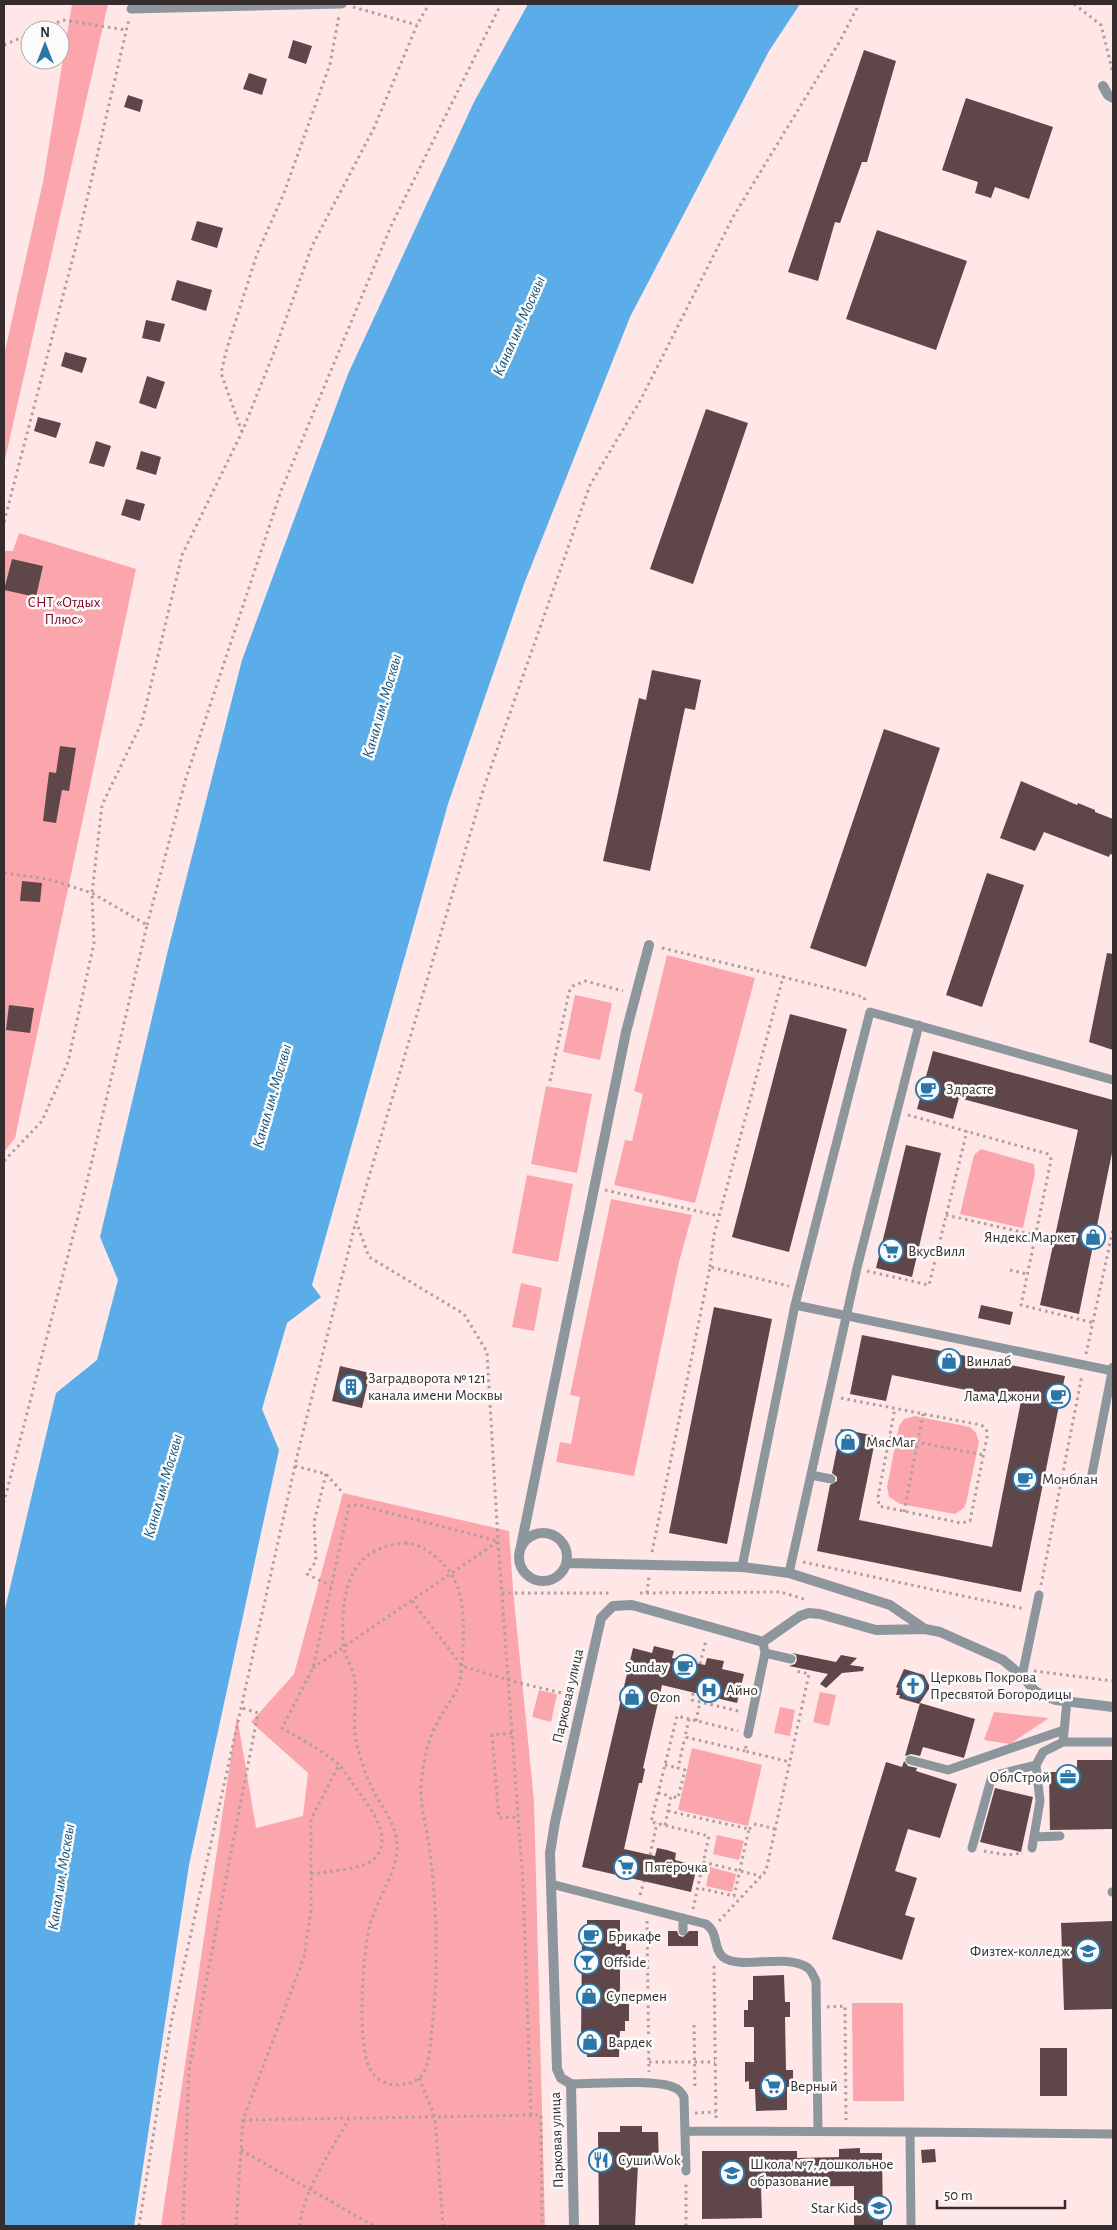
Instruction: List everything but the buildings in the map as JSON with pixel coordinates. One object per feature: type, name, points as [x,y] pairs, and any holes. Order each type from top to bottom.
[{"type":"street","points":[[1103,86],[1108,95],[1113,98]]},
{"type":"street","points":[[521,1546],[532,1535],[540,1533],[556,1536],[566,1549],[567,1563],[559,1576],[545,1582],[525,1574],[519,1561],[521,1546],[626,1032],[649,945]]},
{"type":"street","points":[[567,1563],[742,1566],[789,1572],[890,1605],[925,1630]]},
{"type":"street","name":"Парковая улица","points":[[574,2226],[571,2084],[562,2078],[557,2069],[550,1853],[555,1822],[601,1618],[613,1606],[632,1605],[763,1642]]},
{"type":"street","points":[[763,1642],[800,1616],[808,1613],[820,1614],[862,1626],[889,1631],[925,1630],[940,1632],[1002,1660],[1023,1673],[1036,1692],[1056,1700],[1113,1707]]},
{"type":"lane","points":[[131,9],[342,4]]},
{"type":"lane","points":[[742,1566],[798,1288],[870,1012],[1113,1080]]},
{"type":"lane","points":[[789,1572],[857,1268],[919,1025]]},
{"type":"lane","points":[[795,1305],[1113,1369],[1091,1479]]},
{"type":"lane","points":[[811,1475],[831,1479]]},
{"type":"lane","points":[[1023,1673],[1039,1596]]},
{"type":"lane","points":[[748,1734],[765,1653],[763,1642]]},
{"type":"lane","points":[[765,1653],[788,1659]]},
{"type":"lane","points":[[1063,1742],[1067,1701]]},
{"type":"lane","points":[[910,1760],[948,1770],[1064,1730]]},
{"type":"lane","points":[[1032,1848],[1040,1801],[1036,1765],[1043,1752],[1063,1742],[1113,1742]]},
{"type":"lane","points":[[972,1848],[992,1776],[1036,1765]]},
{"type":"lane","points":[[1034,1838],[1060,1836]]},
{"type":"lane","points":[[551,1884],[706,1924],[712,1928],[719,1951],[724,1958],[735,1962],[791,1961],[808,1968],[816,1980],[818,2131]]},
{"type":"lane","points":[[683,1931],[687,1918]]},
{"type":"lane","points":[[571,2084],[649,2083],[672,2086],[680,2090],[684,2097],[686,2171]]},
{"type":"lane","points":[[686,2131],[1113,2134]]},
{"type":"lane","points":[[910,2132],[911,2226]]},
{"type":"path","points":[[242,432],[221,373],[257,254],[284,192],[330,64],[342,4],[417,25]]},
{"type":"path","points":[[4,1161],[42,1121],[68,1062],[94,943],[92,893],[102,805],[142,722],[182,555],[242,432],[273,355],[312,246],[374,128],[417,25],[429,4]]},
{"type":"path","points":[[4,1502],[86,1186],[147,925],[186,778],[281,492],[391,226],[501,4]]},
{"type":"path","points":[[139,2226],[170,2023],[295,1466],[356,1221],[484,787],[590,485],[640,401],[733,217],[840,41],[859,4]]},
{"type":"path","points":[[1074,4],[1101,25],[1113,73]]},
{"type":"path","points":[[4,522],[77,242],[131,9]]},
{"type":"path","points":[[70,21],[126,30]]},
{"type":"path","points":[[4,45],[20,38]]},
{"type":"path","points":[[4,873],[48,879],[92,893],[147,925]]},
{"type":"path","points":[[649,945],[864,997],[870,1012]]},
{"type":"path","points":[[647,1593],[650,1564],[710,1267],[714,1235],[783,977]]},
{"type":"path","points":[[550,1081],[569,992],[573,986],[586,981],[636,994]]},
{"type":"path","points":[[897,1112],[1048,1154],[1050,1165],[1021,1305],[1094,1323]]},
{"type":"path","points":[[857,1268],[929,1285],[967,1131]]},
{"type":"path","points":[[594,1188],[719,1216]]},
{"type":"path","points":[[946,1215],[1035,1235]]},
{"type":"path","points":[[356,1221],[369,1257],[464,1314],[487,1352],[498,1541],[523,1883],[531,2115]]},
{"type":"path","points":[[1039,1596],[1084,1364],[1113,1229]]},
{"type":"path","points":[[710,1267],[798,1288]]},
{"type":"path","points":[[1010,1270],[1028,1274]]},
{"type":"path","points":[[828,1395],[895,1408],[985,1427],[988,1431],[970,1521],[960,1524],[879,1506],[878,1502],[895,1408]]},
{"type":"path","points":[[904,1512],[923,1414]]},
{"type":"path","points":[[890,1437],[984,1456]]},
{"type":"path","points":[[295,1466],[326,1474],[342,1493]]},
{"type":"path","points":[[326,1474],[314,1522],[316,1561],[307,1574],[331,1586]]},
{"type":"path","points":[[311,1874],[366,1864],[374,1859],[380,1848],[382,1836],[380,1824],[339,1765],[282,1728],[314,1668],[349,1506],[354,1504],[498,1541]]},
{"type":"path","points":[[314,1668],[498,1541]]},
{"type":"path","points":[[393,1544],[417,1544],[444,1564],[459,1589],[464,1618],[462,1666],[458,1686],[437,1722],[428,1742],[422,1773],[422,1803],[431,1863],[437,1982],[428,2063],[419,2078],[404,2084],[390,2085],[376,2077],[369,2068],[362,2025],[366,1950],[371,1922],[397,1850],[397,1840],[390,1818],[374,1793],[358,1749],[354,1733],[354,1670],[343,1648],[346,1587],[351,1574],[366,1557],[393,1544]]},
{"type":"path","points":[[793,1560],[1035,1611]]},
{"type":"path","points":[[638,1593],[781,1592],[810,1600]]},
{"type":"path","points":[[502,1594],[618,1593]]},
{"type":"path","points":[[412,1601],[462,1666],[508,1680],[583,1698]]},
{"type":"path","points":[[700,1664],[709,1627]]},
{"type":"path","points":[[712,1928],[766,1871],[809,1674],[784,1667],[788,1659]]},
{"type":"path","points":[[1023,1673],[1113,1681]]},
{"type":"path","points":[[694,1693],[692,1700],[752,1715]]},
{"type":"path","points":[[696,1721],[700,1702]]},
{"type":"path","points":[[183,2226],[189,2070],[258,1713],[242,1708]]},
{"type":"path","points":[[687,1918],[698,1888],[709,1836],[651,1822],[677,1716],[748,1734],[745,1751]]},
{"type":"path","points":[[678,1768],[689,1719]]},
{"type":"path","points":[[512,1734],[492,1735],[498,1818],[518,1817]]},
{"type":"path","points":[[685,1737],[790,1762]]},
{"type":"path","points":[[236,2226],[242,2120],[304,1957],[311,1909],[311,1819],[339,1765]]},
{"type":"path","points":[[658,1793],[678,1798],[685,1770],[664,1766]]},
{"type":"path","points":[[665,1825],[672,1796]]},
{"type":"path","points":[[668,1811],[749,1829]]},
{"type":"path","points":[[650,1855],[657,1823]]},
{"type":"path","points":[[698,1888],[734,1896],[749,1829],[756,1824],[775,1829]]},
{"type":"path","points":[[972,1848],[1007,1855],[1023,1853],[1032,1848]]},
{"type":"path","points":[[703,1862],[761,1876]]},
{"type":"path","points":[[647,1909],[649,2083]]},
{"type":"path","points":[[716,2131],[714,1966],[719,1951]]},
{"type":"path","points":[[817,2007],[845,2006],[846,2131]]},
{"type":"path","points":[[694,2025],[695,2096]]},
{"type":"path","points":[[649,2062],[715,2062]]},
{"type":"path","points":[[419,2078],[435,2117],[443,2226]]},
{"type":"path","points":[[695,2104],[696,2113]]},
{"type":"path","points":[[685,2113],[716,2112]]},
{"type":"path","points":[[242,2120],[541,2115],[542,2226]]},
{"type":"path","points":[[300,2226],[300,2219],[311,2190],[349,2118]]},
{"type":"path","points":[[241,2150],[374,2226]]},
{"type":"path","points":[[686,2171],[686,2226]]},
{"type":"green space","points":[[72,4],[108,4],[4,464],[4,355],[43,182],[61,70],[70,70],[69,20]]},
{"type":"green space","name":"СНТ «Отдых Плюс»","points":[[19,533],[136,569],[15,1138],[4,1152],[4,551],[13,551]]},
{"type":"green space","points":[[667,955],[755,978],[695,1203],[614,1185],[625,1140],[632,1141],[643,1094],[634,1091]]},
{"type":"green space","points":[[575,995],[612,1003],[600,1060],[563,1052]]},
{"type":"green space","points":[[546,1086],[592,1094],[577,1173],[531,1164]]},
{"type":"green space","points":[[981,1149],[1034,1164],[1035,1173],[1023,1228],[960,1214],[974,1155]]},
{"type":"green space","points":[[527,1175],[573,1184],[558,1262],[512,1253]]},
{"type":"green space","points":[[611,1199],[692,1215],[679,1262],[634,1476],[556,1462],[560,1442],[571,1444],[580,1397],[570,1395]]},
{"type":"green space","points":[[521,1283],[542,1288],[534,1331],[512,1327]]},
{"type":"green space","points":[[915,1416],[970,1427],[976,1433],[979,1442],[966,1503],[964,1508],[955,1514],[900,1504],[889,1497],[887,1487],[899,1426],[904,1419]]},
{"type":"green space","points":[[343,1493],[509,1531],[534,1801],[545,2226],[161,2226],[237,1716],[256,1828],[303,1816],[308,1773],[251,1722],[294,1674]]},
{"type":"green space","points":[[539,1690],[557,1694],[551,1722],[532,1717]]},
{"type":"green space","points":[[820,1692],[836,1695],[829,1726],[813,1722]]},
{"type":"green space","points":[[780,1707],[795,1710],[790,1736],[774,1733]]},
{"type":"green space","points":[[994,1712],[1049,1718],[1010,1744],[984,1740]]},
{"type":"green space","points":[[692,1748],[762,1765],[748,1826],[678,1810]]},
{"type":"green space","points":[[717,1835],[744,1841],[739,1860],[713,1854]]},
{"type":"green space","points":[[710,1867],[736,1874],[732,1892],[706,1886]]},
{"type":"green space","points":[[852,2003],[903,2003],[904,2101],[853,2101]]},
{"type":"water","name":"Канал им. Москвы","points":[[528,4],[800,4],[769,51],[630,317],[524,584],[448,804],[312,1285],[321,1297],[287,1323],[262,1409],[279,1450],[189,1865],[134,2226],[4,2226],[4,1613],[56,1393],[97,1360],[118,1280],[100,1237],[168,950],[242,660],[348,374],[474,102]]},
{"type":"place","name":"Здрасте","points":[[928,1089]]},
{"type":"place","name":"Яндекс.Маркет","points":[[1093,1237]]},
{"type":"place","name":"ВкусВилл","points":[[891,1251]]},
{"type":"place","name":"Винлаб","points":[[949,1361]]},
{"type":"place","name":"Заградворота № 121 канала имени Москвы","points":[[351,1387]]},
{"type":"place","name":"Лама Джони","points":[[1058,1396]]},
{"type":"place","name":"МясМаг","points":[[848,1442]]},
{"type":"place","name":"Монблан","points":[[1025,1479]]},
{"type":"place","name":"Sunday","points":[[685,1667]]},
{"type":"place","name":"Церковь Покрова Пресвятой Богородицы","points":[[913,1686]]},
{"type":"place","name":"Айно","points":[[709,1690]]},
{"type":"place","name":"Ozon","points":[[632,1697]]},
{"type":"place","name":"ОблСтрой","points":[[1068,1777]]},
{"type":"place","name":"Пятёрочка","points":[[626,1867]]},
{"type":"place","name":"Брикафе","points":[[591,1936]]},
{"type":"place","name":"Физтех-колледж","points":[[1088,1951]]},
{"type":"place","name":"Offside","points":[[587,1962]]},
{"type":"place","name":"Супермен","points":[[589,1996]]},
{"type":"place","name":"Вардек","points":[[590,2042]]},
{"type":"place","name":"Верный","points":[[773,2086]]},
{"type":"place","name":"Суши Wok","points":[[601,2160]]},
{"type":"place","name":"Школа №7, дошкольное образование","points":[[732,2173]]},
{"type":"place","name":"Star Kids","points":[[879,2208]]}]
